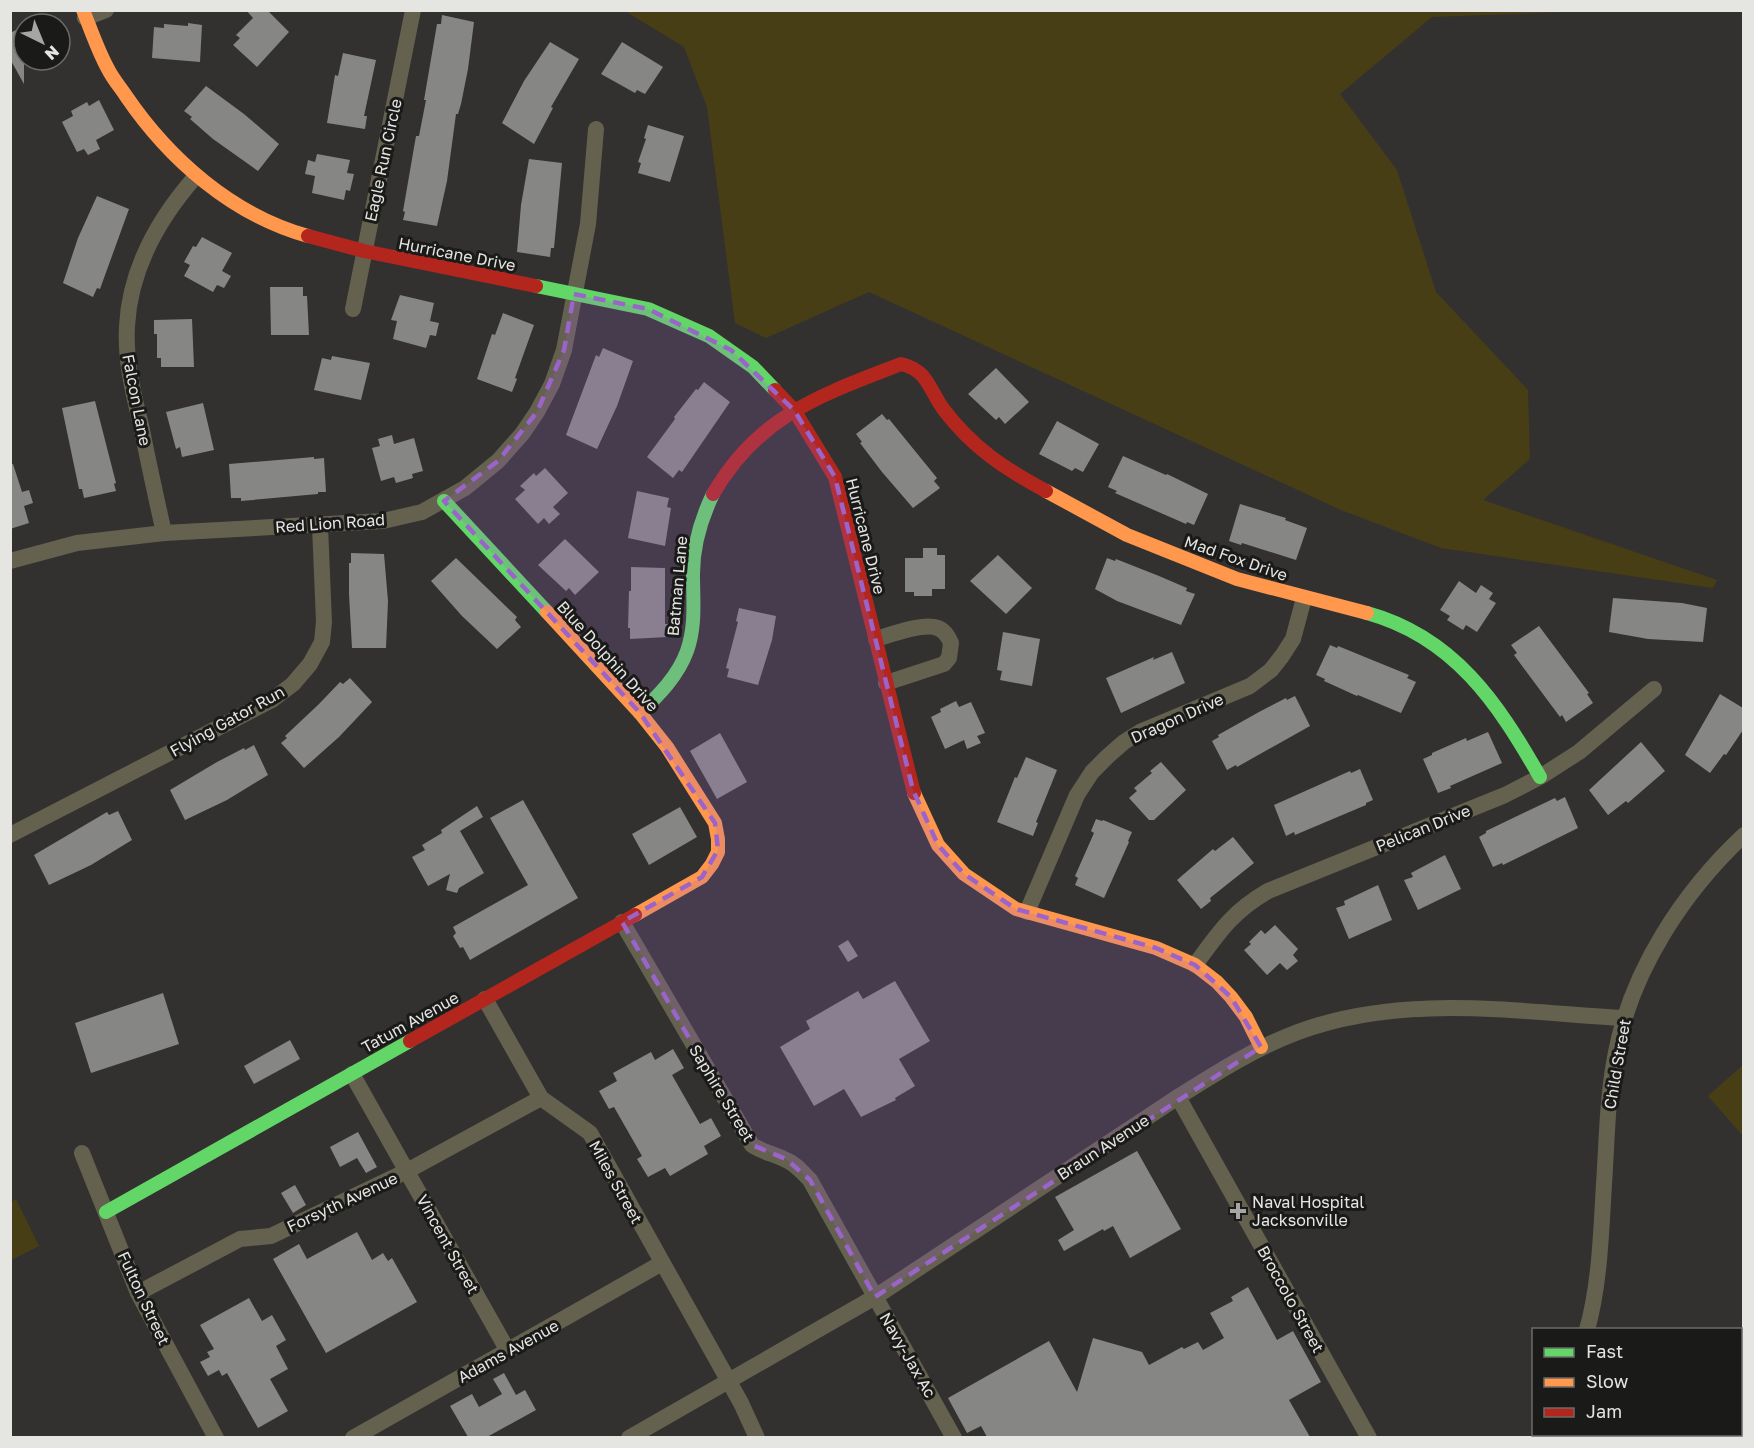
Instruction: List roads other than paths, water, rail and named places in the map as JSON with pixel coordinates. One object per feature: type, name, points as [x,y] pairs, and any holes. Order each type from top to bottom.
[{"type":"street","points":[[84,14],[106,10]]},
{"type":"street","name":"Eagle Run Circle","points":[[353,309],[413,10]]},
{"type":"street","name":"Hurricane Drive","points":[[84,14],[108,70],[138,114],[164,145],[196,176],[251,213],[294,232],[364,251],[648,309],[709,336],[753,367],[794,410],[835,477],[914,790],[938,845],[963,874],[1006,903],[1027,912],[1156,948],[1195,965],[1217,982],[1231,997],[1246,1017],[1261,1047]]},
{"type":"street","name":"Red Lion Road","points":[[10,561],[77,543],[164,533],[383,521],[422,512],[465,488],[498,461],[522,434],[552,384],[564,350],[588,224],[596,129]]},
{"type":"street","name":"Falcon Lane","points":[[164,533],[126,353],[127,325],[131,294],[148,244],[173,205],[196,176]]},
{"type":"street","name":"Batman Lane","points":[[640,713],[671,682],[688,649],[693,627],[693,567],[696,538],[713,489],[741,451],[794,410],[818,398],[900,364],[914,367]]},
{"type":"street","name":"Mad Fox Drive","points":[[914,367],[923,376],[943,409],[986,455],[1008,471],[1127,535],[1237,579],[1380,617],[1435,644],[1462,665],[1484,687],[1513,730],[1540,777]]},
{"type":"street","name":"Blue Dolphin Drive","points":[[444,501],[640,713],[667,747],[715,823],[719,836],[718,850]]},
{"type":"street","name":"Flying Gator Run","points":[[10,835],[272,699],[293,684],[310,664],[322,642],[324,622],[320,526]]},
{"type":"street","name":"Dragon Drive","points":[[1027,912],[1077,795],[1092,772],[1124,742],[1140,732],[1250,686],[1271,670],[1293,639],[1304,598]]},
{"type":"street","points":[[876,639],[915,629],[934,627],[942,630],[951,643],[949,658],[944,664],[886,683]]},
{"type":"street","name":"Pelican Drive","points":[[1195,965],[1230,920],[1246,904],[1268,891],[1505,795],[1540,777],[1579,752],[1654,689]]},
{"type":"street","name":"Child Street","points":[[1587,1328],[1597,1271],[1609,1106],[1616,1054],[1624,1018],[1640,976],[1669,927],[1695,888],[1743,835]]},
{"type":"street","name":"Tatum Avenue","points":[[106,1212],[702,877],[715,863],[718,850]]},
{"type":"street","name":"Saphire Street","points":[[622,922],[752,1145],[763,1152],[786,1159],[810,1180],[861,1272]]},
{"type":"street","name":"Miles Street","points":[[485,999],[540,1098],[590,1133],[729,1381]]},
{"type":"street","name":"Braun Avenue","points":[[629,1437],[875,1297],[1178,1097],[1261,1047],[1299,1031],[1344,1018],[1392,1010],[1432,1007],[1624,1018]]},
{"type":"street","name":"Vincent Street","points":[[352,1074],[508,1351]]},
{"type":"street","name":"Broccolo Street","points":[[1178,1097],[1369,1437]]},
{"type":"street","name":"Forsyth Avenue","points":[[138,1293],[240,1239],[271,1236],[407,1171],[540,1098]]},
{"type":"street","name":"Fulton Street","points":[[82,1153],[138,1293],[216,1437]]},
{"type":"street","name":"Adams Avenue","points":[[353,1437],[662,1263]]},
{"type":"street","name":"Navy-Jax Ac","points":[[861,1272],[954,1437]]},
{"type":"street","points":[[729,1381],[757,1437]]},
{"type":"place","name":"Naval Hospital Jacksonville","points":[[1238,1211]]}]
